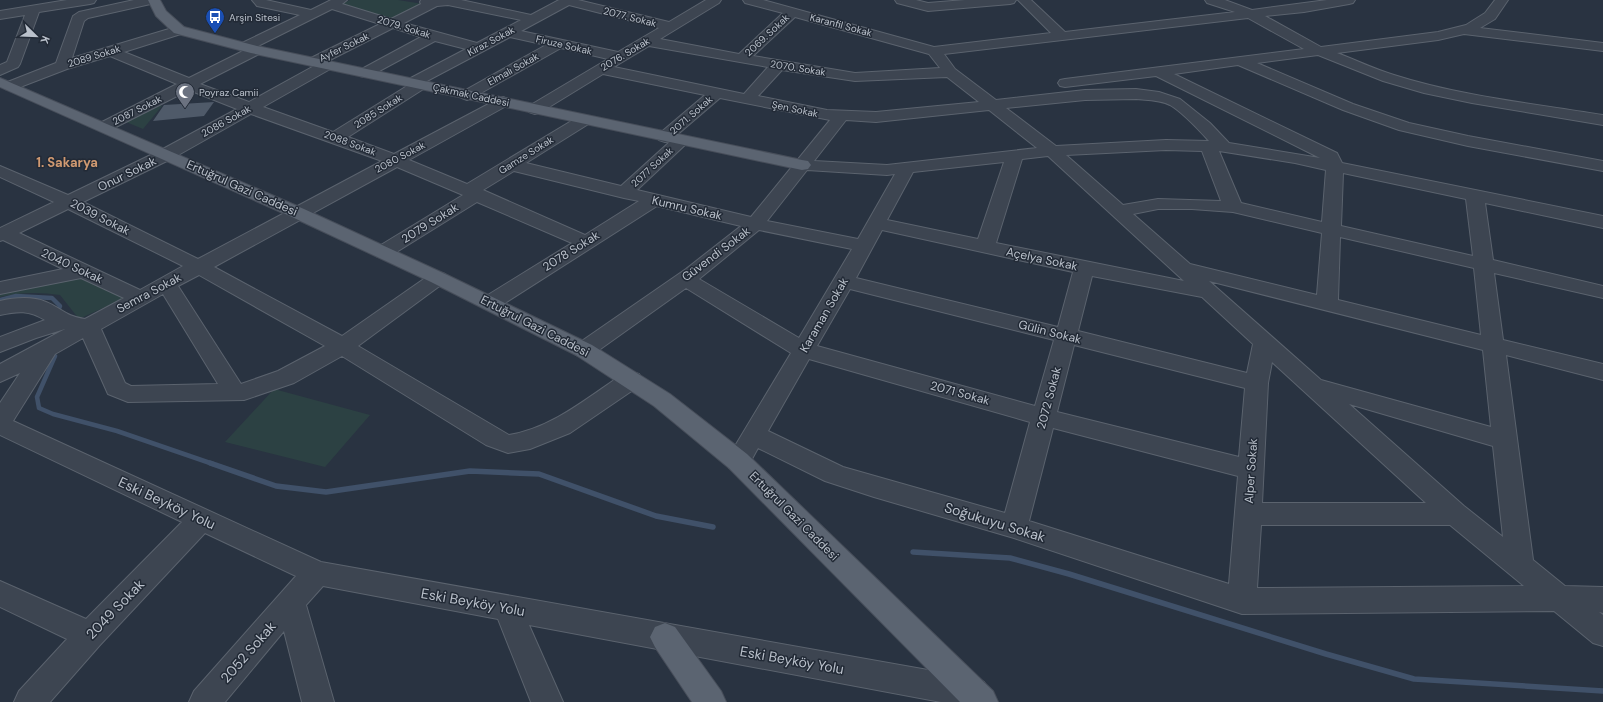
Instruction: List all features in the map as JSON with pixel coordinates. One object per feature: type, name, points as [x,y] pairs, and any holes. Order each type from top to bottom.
[{"type":"main road","name":"Çakmak Caddesi","points":[[154,0],[161,13],[179,30],[250,49],[467,94],[672,139],[802,165]]},
{"type":"main road","name":"Ertuğrul Gazi Caddesi","points":[[10,86],[167,154],[383,252],[584,350],[662,400],[738,461],[978,698]]},
{"type":"main road","points":[[665,637],[710,702]]},
{"type":"street","points":[[3,14],[90,0]]},
{"type":"street","points":[[62,66],[78,19],[84,15],[151,0]]},
{"type":"street","points":[[258,0],[262,3],[313,14]]},
{"type":"street","points":[[417,0],[436,2],[448,1],[533,19]]},
{"type":"street","name":"2076. Sokak","points":[[535,109],[715,0]]},
{"type":"street","name":"Karanfil Sokak","points":[[749,0],[934,50]]},
{"type":"street","points":[[901,0],[928,7],[1010,0]]},
{"type":"street","points":[[1024,0],[1062,36]]},
{"type":"street","points":[[1211,0],[1232,6],[1250,14],[1318,51],[1388,78],[1424,88],[1603,120]]},
{"type":"street","points":[[1350,0],[1304,8],[934,50],[950,72],[1052,151],[1454,514],[1603,633]]},
{"type":"street","points":[[980,95],[1157,70],[1438,36],[1471,28],[1490,16],[1502,0]]},
{"type":"street","name":"2077. Sokak","points":[[568,1],[671,27]]},
{"type":"street","name":"Kiraz Sokak","points":[[416,84],[478,48],[568,1]]},
{"type":"street","name":"2087 Sokak","points":[[104,127],[190,84],[336,2]]},
{"type":"street","name":"2079. Sokak","points":[[336,2],[392,24],[478,48]]},
{"type":"street","name":"Ayfer Sokak","points":[[321,64],[392,24],[436,2]]},
{"type":"street","points":[[0,71],[13,64],[33,10]]},
{"type":"street","name":"2069. Sokak","points":[[742,59],[792,12]]},
{"type":"street","name":"2089 Sokak","points":[[0,99],[10,86],[62,66],[179,30]]},
{"type":"street","points":[[1465,30],[1603,47]]},
{"type":"street","name":"Firuze Sokak","points":[[508,32],[620,57]]},
{"type":"street","points":[[366,73],[433,36]]},
{"type":"street","name":"2070. Sokak","points":[[647,41],[778,66],[855,77],[950,72]]},
{"type":"street","name":"Elmalı Sokak","points":[[467,94],[558,44]]},
{"type":"street","name":"2088 Sokak","points":[[110,51],[190,84],[197,89],[396,160],[586,242]]},
{"type":"street","points":[[1239,61],[1348,107],[1405,127],[1468,141],[1603,166]]},
{"type":"street","name":"2086 Sokak","points":[[167,154],[251,107],[321,64]]},
{"type":"street","points":[[748,99],[778,66]]},
{"type":"street","name":"Şen Sokak","points":[[601,69],[827,115],[840,116],[876,117],[1085,95],[1136,94],[1159,97],[1179,104],[1204,126],[1216,147]]},
{"type":"street","points":[[1157,70],[1331,157],[1335,166],[1327,304]]},
{"type":"street","name":"2085 Sokak","points":[[335,138],[416,84]]},
{"type":"street","name":"2071. Sokak","points":[[672,139],[716,93]]},
{"type":"street","name":"2080 Sokak","points":[[298,213],[503,102]]},
{"type":"street","name":"Güvendi Sokak","points":[[584,350],[740,238],[755,224],[840,116]]},
{"type":"street","name":"Gamze Sokak","points":[[473,193],[511,165],[584,120]]},
{"type":"street","name":"2077 Sokak","points":[[624,193],[672,139]]},
{"type":"street","points":[[802,165],[887,170],[1052,151],[1150,146],[1216,147],[1295,158],[1603,222]]},
{"type":"street","points":[[1216,147],[1233,207]]},
{"type":"street","name":"Onur Sokak","points":[[2,234],[167,154]]},
{"type":"street","points":[[985,247],[1015,155]]},
{"type":"street","name":"Kumru Sokak","points":[[511,165],[755,224],[863,246]]},
{"type":"street","name":"Karaman Sokak","points":[[738,461],[844,281],[907,168]]},
{"type":"street","name":"2039 Sokak","points":[[0,171],[70,201],[198,266],[343,346],[495,439],[508,444],[521,442],[562,427],[631,380]]},
{"type":"street","name":"2079 Sokak","points":[[383,252],[473,193]]},
{"type":"street","points":[[1475,195],[1520,566]]},
{"type":"street","name":"2078 Sokak","points":[[490,303],[654,200]]},
{"type":"street","points":[[1118,211],[1158,204],[1192,204],[1233,207],[1603,292]]},
{"type":"street","name":"Semra Sokak","points":[[0,374],[298,213]]},
{"type":"street","name":"Açelya Sokak","points":[[876,223],[1084,268],[1208,292]]},
{"type":"street","name":"2040 Sokak","points":[[2,234],[140,298]]},
{"type":"street","name":"2072 Sokak","points":[[1014,527],[1084,268]]},
{"type":"street","points":[[1182,268],[1603,372]]},
{"type":"street","points":[[0,288],[84,271]]},
{"type":"street","points":[[0,308],[14,305],[38,307],[72,324],[89,326],[116,388],[128,394],[244,392],[286,377],[343,346],[438,278]]},
{"type":"street","name":"2071 Sokak","points":[[685,278],[803,350],[1044,416],[1251,470]]},
{"type":"street","name":"Gülin Sokak","points":[[844,281],[1257,383]]},
{"type":"street","points":[[166,284],[234,392]]},
{"type":"street","points":[[0,345],[28,333],[65,321]]},
{"type":"street","name":"Alper Sokak","points":[[1242,601],[1257,383],[1264,342]]},
{"type":"street","points":[[0,422],[48,348]]},
{"type":"street","points":[[1312,385],[1505,440]]},
{"type":"street","name":"Eski Beyköy Yolu","points":[[0,425],[317,573],[665,637],[978,698]]},
{"type":"street","name":"Soğukuyu Sokak","points":[[753,434],[834,474],[1014,527],[1242,601],[1559,598],[1603,600]]},
{"type":"street","points":[[1248,514],[1454,514]]},
{"type":"street","name":"2049 Sokak","points":[[30,702],[90,635],[202,518]]},
{"type":"street","name":"2052 Sokak","points":[[205,702],[317,573]]},
{"type":"street","points":[[0,592],[90,635]]},
{"type":"street","points":[[291,602],[318,702]]},
{"type":"street","points":[[508,608],[547,702]]},
{"type":"green space","points":[[350,0],[398,0],[423,4],[391,20],[342,4]]},
{"type":"green space","points":[[159,105],[162,106],[143,129],[126,122]]},
{"type":"green space","points":[[80,276],[127,297],[79,319],[60,295],[30,293],[0,297],[0,290]]},
{"type":"green space","points":[[274,389],[370,415],[325,467],[225,442]]},
{"type":"building","name":"Poyraz Camii","points":[[214,102],[204,116],[153,121],[164,105]]},
{"type":"waterway","points":[[0,300],[16,296],[52,298],[60,306],[57,314]]},
{"type":"waterway","points":[[55,356],[37,397],[39,408],[53,414],[117,431],[213,464]]},
{"type":"waterway","points":[[210,463],[276,486],[326,492],[470,471],[539,474],[656,516],[713,527]]},
{"type":"waterway","points":[[913,552],[1010,558],[1069,574],[1326,654],[1414,679],[1603,691]]},
{"type":"place","name":"Arşin Sitesi","points":[[215,34]]},
{"type":"place","name":"Poyraz Camii","points":[[185,109]]},
{"type":"district","name":"1. Sakarya","points":[[67,162]]}]
